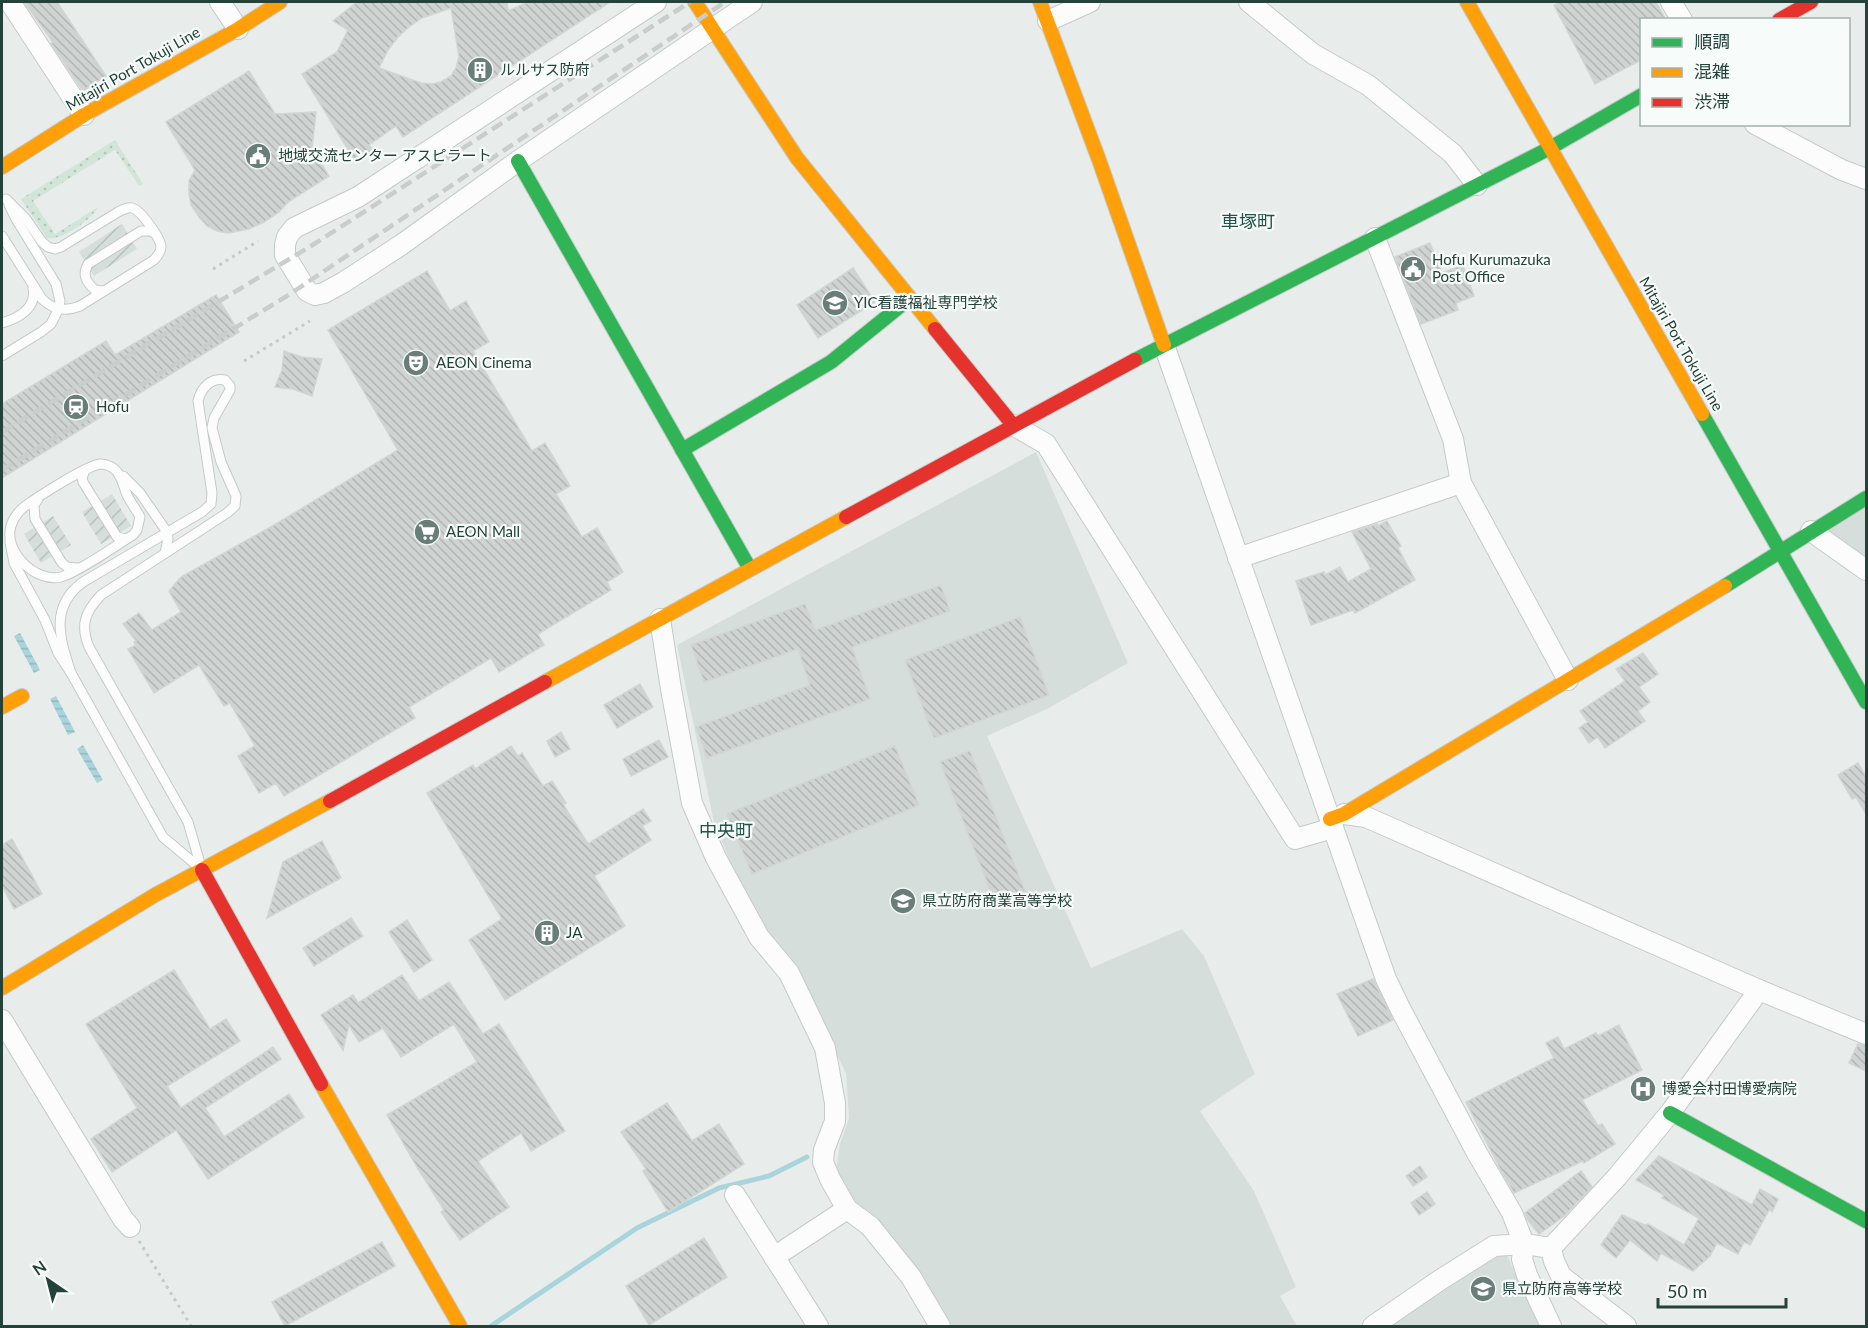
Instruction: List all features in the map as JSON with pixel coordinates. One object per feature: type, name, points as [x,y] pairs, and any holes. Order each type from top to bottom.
[{"type":"street","points":[[10,2],[84,115]]},
{"type":"street","points":[[220,2],[238,28]]},
{"type":"street","name":"Mitajiri Port Tokuji Line","points":[[2,166],[84,115],[280,2]]},
{"type":"street","points":[[656,2],[358,197],[294,228],[287,237],[285,255],[307,291],[315,294],[324,293],[401,245],[518,161],[752,2]]},
{"type":"street","points":[[695,2],[797,158],[1013,425],[1046,444],[1295,839],[1336,821],[1781,552],[1866,498]]},
{"type":"street","points":[[1040,2],[1238,558],[1336,821],[1386,979],[1477,1153],[1512,1213],[1524,1244],[1522,1259],[1524,1267],[1551,1326]]},
{"type":"street","points":[[1048,21],[1090,2]]},
{"type":"street","points":[[1249,2],[1313,54],[1368,85],[1453,154],[1477,185]]},
{"type":"street","name":"Mitajiri Port Tokuji Line","points":[[1467,2],[1866,702]]},
{"type":"street","points":[[1671,2],[1681,18]]},
{"type":"street","points":[[1783,18],[1811,2]]},
{"type":"street","points":[[2,988],[155,895],[1013,425],[1164,345],[1550,148],[1640,97]]},
{"type":"street","points":[[1759,126],[1842,170],[1866,179]]},
{"type":"street","points":[[518,161],[750,569]]},
{"type":"street","points":[[1375,238],[1453,439],[1461,483],[1568,680]]},
{"type":"street","points":[[681,450],[831,362],[910,298]]},
{"type":"street","points":[[1238,558],[1461,483]]},
{"type":"street","points":[[1811,531],[1866,570]]},
{"type":"street","points":[[660,619],[692,803],[716,858],[759,936],[789,973],[825,1048],[835,1103],[835,1121],[824,1150],[823,1162],[847,1209],[870,1226],[911,1276],[940,1326]]},
{"type":"street","points":[[2,707],[22,696]]},
{"type":"street","points":[[1336,821],[1366,818],[1759,990],[1866,1034]]},
{"type":"street","points":[[202,870],[306,1059],[460,1326]]},
{"type":"street","points":[[1551,1248],[1617,1177],[1670,1113],[1759,990]]},
{"type":"street","points":[[2,1020],[130,1227]]},
{"type":"street","points":[[1670,1113],[1866,1221]]},
{"type":"street","points":[[735,1194],[818,1326]]},
{"type":"street","points":[[774,1257],[847,1209]]},
{"type":"street","points":[[1373,1326],[1494,1246],[1524,1244],[1551,1248]]},
{"type":"street","points":[[1551,1248],[1561,1276],[1626,1326]]},
{"type":"lane","points":[[2,236],[42,299],[58,310],[69,310],[80,306],[158,256],[161,250],[161,244],[154,233],[139,211],[133,208],[126,208],[62,247],[55,249],[48,247],[26,219],[4,197]]},
{"type":"lane","points":[[2,356],[51,324],[58,310],[59,293],[56,284],[4,197]]},
{"type":"lane","points":[[103,291],[95,291],[85,278],[84,270],[88,264],[141,231],[154,233]]},
{"type":"lane","points":[[2,323],[16,318],[32,304],[33,286]]},
{"type":"lane","points":[[71,673],[59,632],[63,607],[68,596],[83,582],[202,512],[210,504],[213,493],[198,401],[203,388],[213,381],[221,379],[228,382],[230,390],[216,413],[212,428],[221,462],[236,496],[235,506],[101,595],[88,613],[84,628],[89,648],[188,822],[202,870]]},
{"type":"lane","points":[[165,554],[167,531],[140,493],[108,464],[93,465],[23,508],[11,525],[10,543],[14,563],[45,620],[58,653],[163,837],[202,870]]},
{"type":"lane","points":[[85,470],[83,482],[117,537],[126,539]]},
{"type":"lane","points":[[10,543],[23,562],[40,575],[59,578],[126,539],[137,530],[140,517],[128,497],[121,475]]},
{"type":"lane","points":[[39,498],[34,505],[35,519],[62,563],[74,569],[80,567]]},
{"type":"path","points":[[213,269],[258,241]]},
{"type":"path","points":[[244,361],[310,321]]},
{"type":"path","points":[[130,1227],[191,1326]]},
{"type":"shaded area","points":[[122,224],[137,249],[94,276],[79,252]]},
{"type":"shaded area","name":"県立防府商業高等学校","points":[[1036,452],[1128,663],[1047,709],[987,736],[1091,968],[1182,929],[1204,956],[1255,1074],[1200,1111],[1254,1191],[1296,1287],[1280,1296],[1297,1326],[950,1326],[923,1276],[872,1216],[852,1202],[836,1170],[840,1144],[849,1118],[846,1073],[800,981],[754,920],[714,822],[677,645]]},
{"type":"shaded area","points":[[112,494],[131,526],[101,544],[82,512]]},
{"type":"shaded area","points":[[1866,498],[1866,570],[1811,531]]},
{"type":"shaded area","points":[[53,516],[71,545],[41,563],[24,534]]},
{"type":"shaded area","name":"県立防府高等学校","points":[[1505,1251],[1540,1326],[1381,1326]]},
{"type":"green space","points":[[115,140],[143,184],[139,186],[115,150],[33,201],[55,234],[98,207],[90,217],[67,233],[59,237],[47,238],[21,199]]},
{"type":"water","points":[[20,633],[40,670],[34,673],[14,636]]},
{"type":"water","points":[[56,696],[75,732],[68,735],[50,699]]},
{"type":"water","points":[[83,745],[103,780],[97,783],[77,749]]},
{"type":"building","points":[[24,2],[57,2],[106,76],[83,91],[51,43],[53,42]]},
{"type":"building","points":[[357,2],[507,2],[508,11],[528,2],[610,2],[403,137],[396,126],[369,145],[373,150],[355,161],[302,74],[337,52],[348,30],[333,21]],"holes":[[[451,8],[459,57],[451,76],[432,84],[421,83],[379,68],[388,50],[409,27],[422,18]]]},
{"type":"building","points":[[1561,2],[1656,2],[1665,18],[1640,18],[1640,61],[1595,84],[1554,5]]},
{"type":"building","points":[[249,71],[275,114],[316,112],[312,149],[329,176],[288,202],[279,212],[264,222],[249,229],[228,233],[207,226],[191,205],[189,181],[195,170],[166,122]]},
{"type":"building","points":[[1430,243],[1442,273],[1463,265],[1474,296],[1456,303],[1458,310],[1421,324],[1395,257]]},
{"type":"building","points":[[853,268],[875,302],[818,338],[797,305]]},
{"type":"building","name":"AEON Mall","points":[[427,271],[450,311],[466,301],[489,342],[473,351],[532,451],[545,443],[570,486],[556,494],[582,537],[597,528],[623,572],[607,582],[611,590],[538,634],[544,645],[499,672],[491,658],[409,707],[415,718],[284,796],[276,783],[259,793],[238,756],[255,746],[230,703],[224,706],[199,665],[154,693],[128,649],[136,645],[134,642],[136,641],[123,624],[139,613],[152,630],[181,612],[169,591],[181,577],[276,524],[398,450],[328,330]]},
{"type":"building","points":[[216,295],[239,332],[2,478],[2,404],[106,341],[115,355]]},
{"type":"building","points":[[284,351],[302,357],[322,359],[312,396],[293,389],[275,387],[282,370]]},
{"type":"building","points":[[1387,521],[1401,546],[1398,548],[1415,580],[1355,613],[1353,610],[1311,625],[1296,581],[1324,572],[1325,575],[1340,567],[1348,582],[1371,569],[1352,532],[1377,524],[1378,526]]},
{"type":"building","points":[[941,585],[950,611],[852,647],[870,699],[707,758],[696,727],[810,685],[798,649],[704,682],[691,645],[805,604],[815,630]]},
{"type":"building","points":[[1020,617],[1049,695],[934,738],[905,660]]},
{"type":"building","points":[[1643,653],[1658,674],[1639,687],[1650,702],[1638,711],[1645,721],[1605,748],[1598,737],[1589,743],[1579,728],[1588,722],[1580,711],[1625,681],[1616,669]]},
{"type":"building","points":[[640,684],[653,707],[617,728],[604,705]]},
{"type":"building","points":[[561,732],[570,749],[555,757],[547,741]]},
{"type":"building","points":[[659,740],[668,757],[631,776],[623,759]]},
{"type":"building","points":[[511,746],[518,756],[522,753],[543,786],[552,781],[566,803],[563,804],[588,844],[643,809],[651,821],[642,826],[651,840],[594,876],[625,926],[505,1000],[469,940],[502,919],[427,793],[473,765],[475,769]]},
{"type":"building","points":[[895,746],[919,805],[752,874],[727,814]]},
{"type":"building","points":[[970,751],[1026,894],[996,905],[940,762]]},
{"type":"building","points":[[1858,763],[1866,777],[1866,814],[1856,797],[1852,799],[1838,775]]},
{"type":"building","points":[[12,839],[42,894],[14,909],[2,885],[2,845]]},
{"type":"building","points":[[322,841],[341,878],[267,918],[283,862]]},
{"type":"building","points":[[351,918],[363,936],[314,966],[303,948]]},
{"type":"building","points":[[407,920],[432,960],[414,972],[389,932]]},
{"type":"building","points":[[174,970],[210,1029],[226,1019],[240,1041],[167,1086],[181,1108],[273,1047],[281,1059],[205,1108],[224,1137],[289,1094],[304,1117],[208,1179],[176,1130],[112,1172],[91,1139],[137,1108],[86,1024]]},
{"type":"building","points":[[402,975],[419,1001],[449,982],[483,1034],[499,1024],[565,1131],[531,1151],[521,1133],[478,1161],[509,1207],[460,1240],[441,1212],[444,1210],[387,1115],[477,1062],[454,1024],[401,1057],[383,1028],[359,1042],[349,1025],[343,1050],[321,1015],[353,995],[358,1003]]},
{"type":"building","points":[[1373,979],[1393,1020],[1358,1036],[1337,994]]},
{"type":"building","points":[[1619,1025],[1642,1070],[1582,1100],[1598,1126],[1602,1124],[1615,1144],[1584,1163],[1583,1161],[1514,1193],[1466,1102],[1554,1058],[1546,1043],[1558,1037],[1564,1049],[1596,1033],[1598,1036]]},
{"type":"building","points":[[1858,1044],[1866,1046],[1866,1071],[1849,1063]]},
{"type":"building","points":[[667,1103],[692,1141],[719,1124],[744,1164],[668,1212],[643,1171],[646,1169],[621,1132]]},
{"type":"building","points":[[1659,1156],[1752,1205],[1760,1189],[1778,1199],[1772,1212],[1769,1210],[1750,1245],[1744,1242],[1738,1254],[1717,1243],[1710,1256],[1693,1271],[1661,1253],[1657,1261],[1630,1240],[1616,1258],[1601,1245],[1622,1215],[1645,1225],[1648,1224],[1684,1245],[1699,1218],[1662,1198],[1664,1195],[1636,1180]]},
{"type":"building","points":[[1420,1166],[1427,1177],[1413,1186],[1406,1176]]},
{"type":"building","points":[[1581,1171],[1592,1187],[1563,1217],[1539,1234],[1525,1213]]},
{"type":"building","points":[[1427,1192],[1435,1204],[1419,1215],[1411,1203]]},
{"type":"building","points":[[704,1238],[727,1277],[649,1325],[626,1286]]},
{"type":"building","points":[[382,1242],[395,1266],[285,1326],[272,1302]]},
{"type":"waterway","points":[[491,1326],[637,1228],[719,1188],[769,1176],[807,1157]]},
{"type":"railway","points":[[2,432],[311,246],[690,2]]},
{"type":"railway","points":[[2,470],[287,296],[725,2]]},
{"type":"traffic: fast","points":[[1135,360],[1550,148],[1640,96]]},
{"type":"traffic: fast","points":[[518,161],[750,569]]},
{"type":"traffic: fast","points":[[682,450],[831,362],[910,298]]},
{"type":"traffic: fast","points":[[1702,414],[1866,702]]},
{"type":"traffic: fast","points":[[1725,586],[1866,498]]},
{"type":"traffic: fast","points":[[1670,1113],[1866,1221]]},
{"type":"traffic: slow","points":[[2,167],[84,115],[238,29],[280,2]]},
{"type":"traffic: slow","points":[[695,2],[797,158],[935,329]]},
{"type":"traffic: slow","points":[[1040,2],[1164,345]]},
{"type":"traffic: slow","points":[[1467,2],[1702,414]]},
{"type":"traffic: slow","points":[[545,682],[846,517]]},
{"type":"traffic: slow","points":[[1330,819],[1344,814],[1725,586]]},
{"type":"traffic: slow","points":[[2,707],[22,696]]},
{"type":"traffic: slow","points":[[2,988],[155,895],[330,801]]},
{"type":"traffic: slow","points":[[321,1084],[460,1326]]},
{"type":"traffic: jam","points":[[1783,18],[1811,2]]},
{"type":"traffic: jam","points":[[935,329],[1013,425]]},
{"type":"traffic: jam","points":[[846,517],[1135,360]]},
{"type":"traffic: jam","points":[[330,801],[545,682]]},
{"type":"traffic: jam","points":[[202,870],[321,1084]]},
{"type":"place","name":"ルルサス防府","points":[[480,70]]},
{"type":"place","name":"地域交流センター アスピラート","points":[[258,156]]},
{"type":"place","name":"Hofu Kurumazuka Post Office","points":[[1413,269]]},
{"type":"place","name":"YIC看護福祉専門学校","points":[[835,303]]},
{"type":"place","name":"AEON Cinema","points":[[416,363]]},
{"type":"place","name":"Hofu","points":[[76,407]]},
{"type":"place","name":"AEON Mall","points":[[427,532]]},
{"type":"place","name":"県立防府商業高等学校","points":[[903,901]]},
{"type":"place","name":"JA","points":[[547,933]]},
{"type":"place","name":"博愛会村田博愛病院","points":[[1643,1089]]},
{"type":"place","name":"県立防府高等学校","points":[[1483,1289]]},
{"type":"district","name":"車塚町","points":[[1248,222]]},
{"type":"district","name":"中央町","points":[[726,831]]}]
